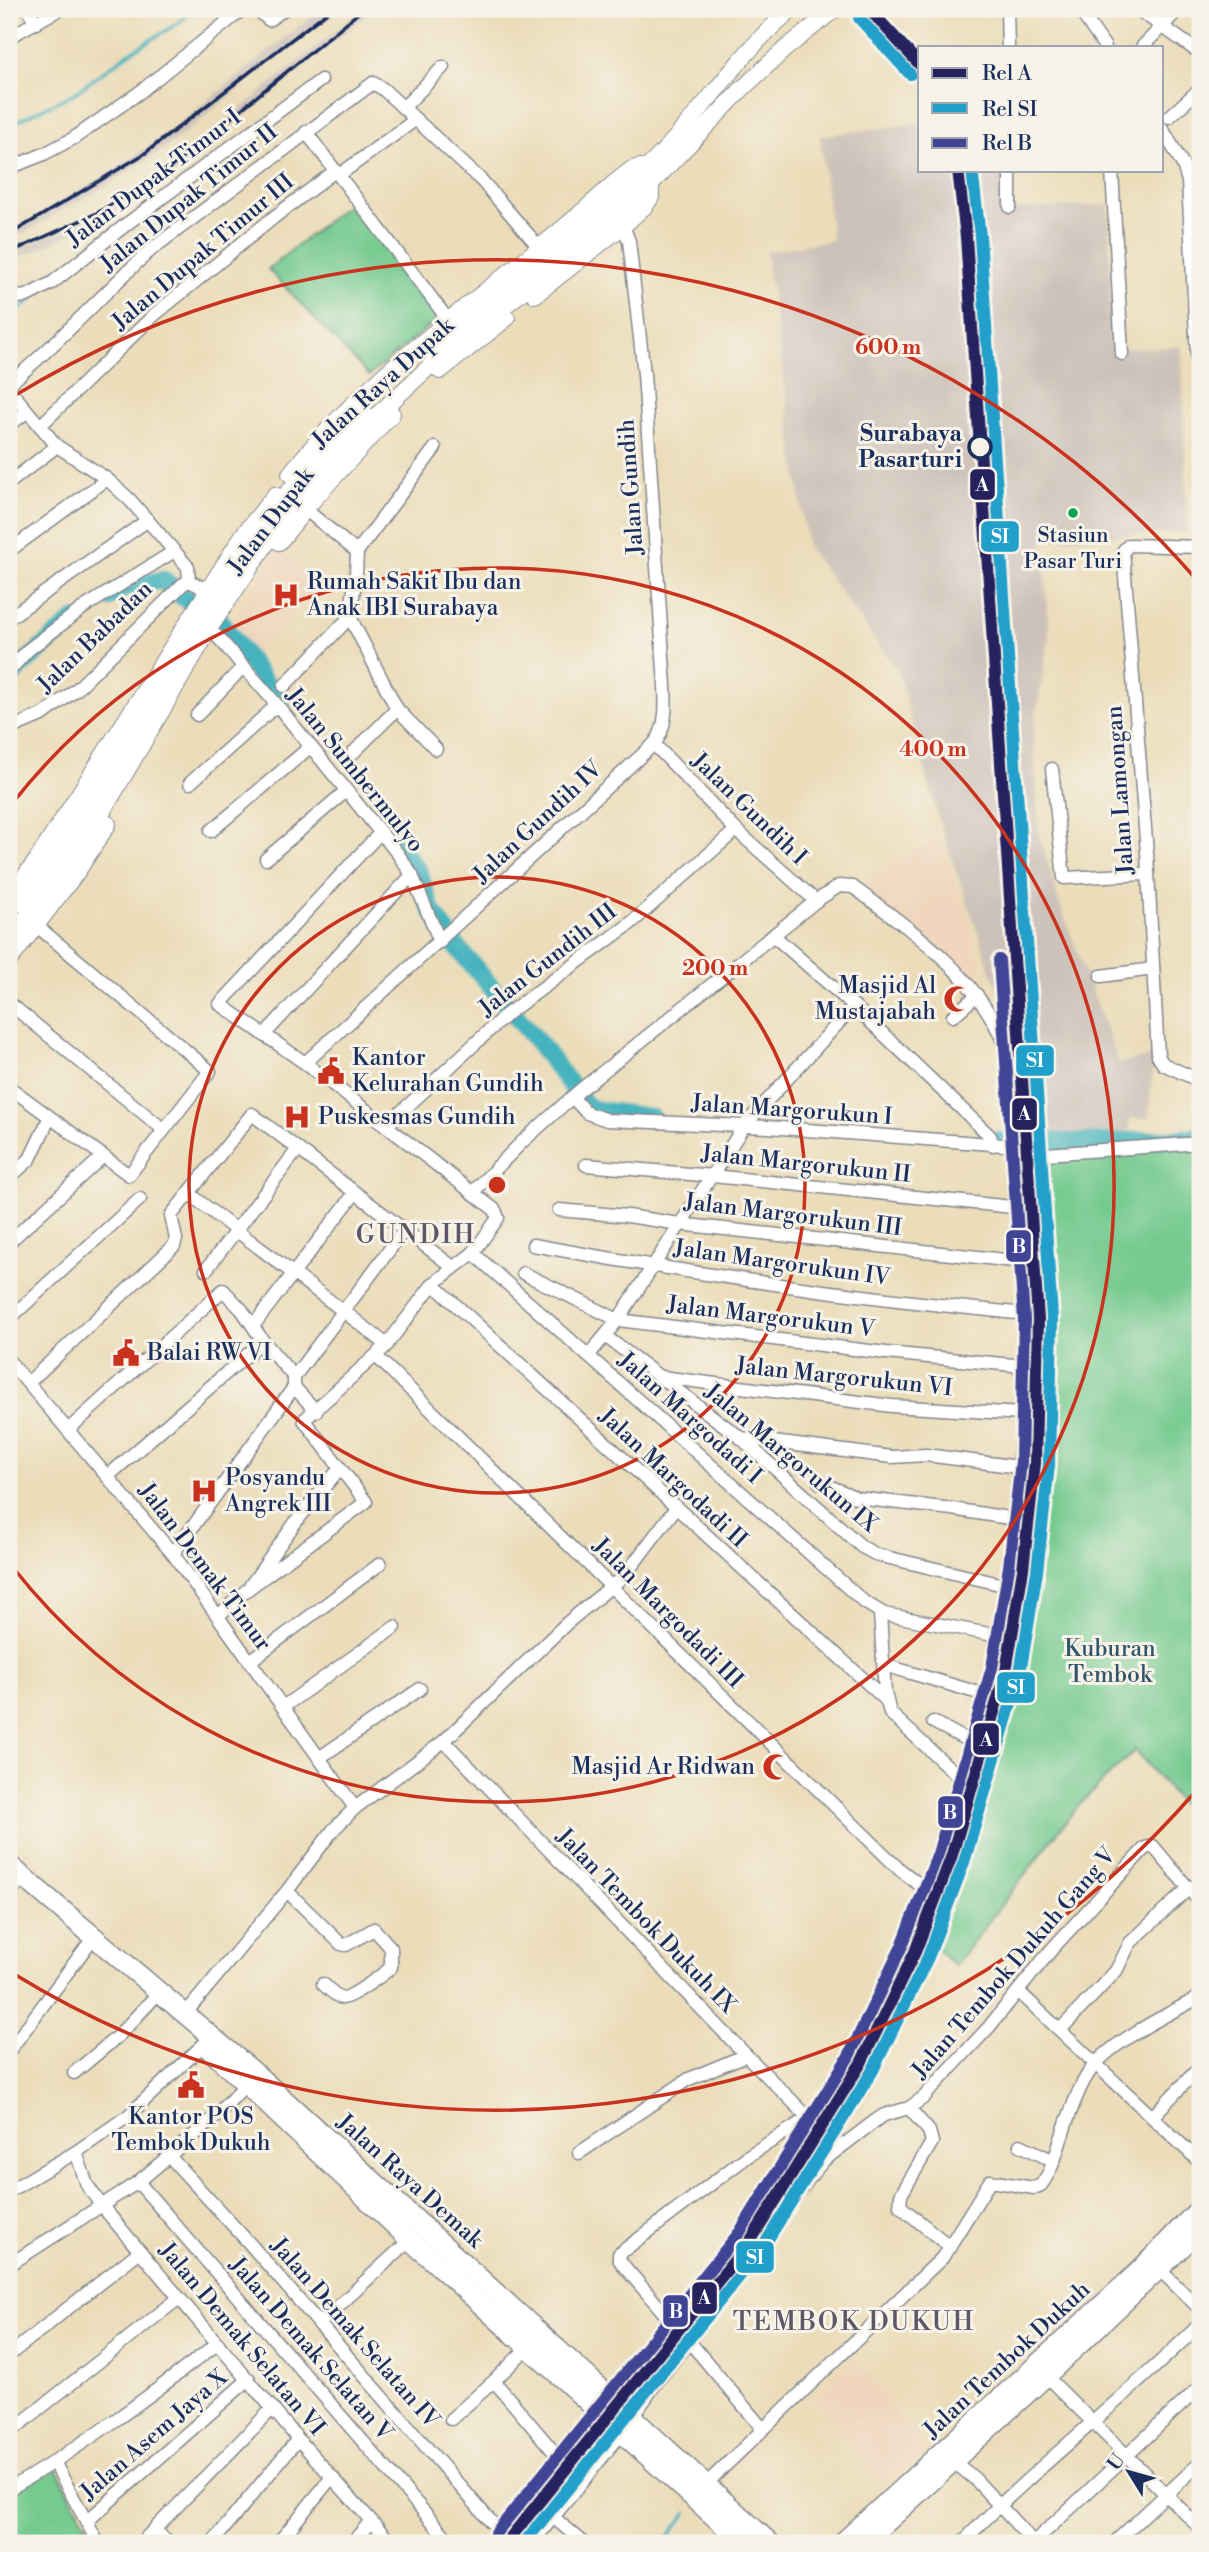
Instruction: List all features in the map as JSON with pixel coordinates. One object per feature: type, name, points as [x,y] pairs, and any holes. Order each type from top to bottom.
[{"type":"highway","name":"Jalan Raya Demak","points":[[9,1865],[186,2013],[360,2181],[626,2426],[743,2543]]},
{"type":"highway","name":"Jalan Raya Demak","points":[[11,1887],[87,1946],[204,2044],[246,2084],[360,2181],[411,2240],[528,2347],[610,2411]]},
{"type":"highway","name":"Jalan Tembok Dukuh","points":[[864,2543],[1160,2270],[1189,2234],[1200,2208]]},
{"type":"highway","name":"Jalan Tembok Dukuh","points":[[842,2543],[1036,2367],[1189,2234]]},
{"type":"highway","name":"Jalan Raya Demak","points":[[626,2426],[705,2485],[770,2543]]},
{"type":"main road","name":"Jalan Raya Dupak","points":[[9,923],[83,817],[285,496],[327,446],[400,378],[546,258],[650,166],[792,9]]},
{"type":"main road","name":"Jalan Raya Dupak","points":[[272,517],[336,453],[390,409],[430,366],[513,306],[651,184],[743,88],[785,49],[835,9]]},
{"type":"main road","points":[[767,34],[785,49]]},
{"type":"main road","name":"Jalan Dupak","points":[[9,897],[211,616],[320,438],[354,404],[449,321],[632,169],[650,166]]},
{"type":"main road","points":[[513,306],[624,226],[646,205],[651,197],[651,184]]},
{"type":"main road","name":"Jalan Dupak","points":[[9,961],[77,872],[114,815],[211,616],[274,548],[390,409]]},
{"type":"main road","name":"Jalan Raya Dupak","points":[[9,940],[95,825],[211,616]]},
{"type":"street","points":[[28,9],[36,23]]},
{"type":"street","points":[[9,37],[60,9]]},
{"type":"street","points":[[9,168],[74,138],[171,68],[243,9]]},
{"type":"street","points":[[256,9],[269,20],[284,9]]},
{"type":"street","points":[[1007,9],[1008,46]]},
{"type":"street","points":[[1079,9],[1104,46]]},
{"type":"street","points":[[1143,46],[1179,9]]},
{"type":"street","points":[[1139,10],[1200,53]]},
{"type":"street","points":[[443,67],[403,108],[482,181],[538,247]]},
{"type":"street","name":"Jalan Dupak Timur I","points":[[9,298],[27,296],[58,279],[128,223],[321,79]]},
{"type":"street","name":"Jalan Dupak Timur II","points":[[9,387],[152,249],[373,83],[403,108]]},
{"type":"street","points":[[1200,89],[1165,122],[1183,165],[1189,194],[1198,322],[1200,414]]},
{"type":"street","name":"Jalan Dupak Timur III","points":[[40,426],[153,316],[272,218],[415,120]]},
{"type":"street","points":[[306,132],[449,321]]},
{"type":"street","points":[[1010,172],[1010,207]]},
{"type":"street","points":[[1112,172],[1122,354]]},
{"type":"street","points":[[1189,194],[1200,186]]},
{"type":"street","name":"Jalan Gundih","points":[[624,226],[629,241],[644,374],[665,686],[665,713],[661,734],[654,744]]},
{"type":"street","points":[[9,387],[57,446],[107,479],[148,520],[188,568],[186,582]]},
{"type":"street","points":[[9,425],[27,412]]},
{"type":"street","points":[[9,483],[57,446]]},
{"type":"street","points":[[435,447],[357,552],[350,617],[397,709],[436,748]]},
{"type":"street","points":[[9,551],[107,479]]},
{"type":"street","points":[[305,509],[357,552]]},
{"type":"street","points":[[9,618],[148,520]]},
{"type":"street","name":"Jalan Lamongan","points":[[1200,547],[1129,545],[1123,551],[1159,1059],[1163,1064],[1200,1081]]},
{"type":"street","points":[[9,671],[28,650],[83,608],[173,552]]},
{"type":"street","name":"Jalan Babadan","points":[[9,729],[44,714],[68,697],[186,582],[211,616]]},
{"type":"street","name":"Jalan Sumbermulyo","points":[[211,616],[244,666],[412,876],[445,937]]},
{"type":"street","points":[[284,685],[350,617]]},
{"type":"street","points":[[197,715],[244,666]]},
{"type":"street","points":[[190,783],[276,705]]},
{"type":"street","points":[[353,753],[397,709]]},
{"type":"street","name":"Jalan Gundih I","points":[[654,744],[736,830],[816,901]]},
{"type":"street","name":"Jalan Gundih IV","points":[[305,1063],[654,744]]},
{"type":"street","points":[[211,831],[310,747]]},
{"type":"street","points":[[1052,769],[1064,877],[1147,874]]},
{"type":"street","points":[[266,859],[346,791]]},
{"type":"street","name":"Jalan Gundih III","points":[[386,1126],[511,1012],[630,924],[736,830]]},
{"type":"street","points":[[218,1616],[248,1589],[367,1501],[304,1420],[387,1345],[433,1284],[473,1253],[498,1218],[495,1211],[305,1063],[220,1004],[380,833]]},
{"type":"street","points":[[264,1035],[412,876]]},
{"type":"street","points":[[472,1193],[521,1143],[575,1095],[816,901],[839,886],[853,887],[966,980],[1004,1046],[1017,1146],[1026,1314],[1015,1519],[1009,1586],[980,1747],[970,1787],[934,1896],[869,2043],[820,2129],[751,2235],[505,2541]]},
{"type":"street","points":[[11,1093],[128,1175],[210,1070],[37,926]]},
{"type":"street","points":[[774,936],[854,1006],[993,1142]]},
{"type":"street","points":[[1101,976],[1153,969]]},
{"type":"street","points":[[953,1016],[977,995]]},
{"type":"street","points":[[9,1003],[164,1130]]},
{"type":"street","points":[[588,1356],[618,1320],[746,1124],[854,1006]]},
{"type":"street","name":"Jalan Margorukun I","points":[[575,1095],[587,1113],[607,1119],[746,1124],[1017,1146],[1200,1143]]},
{"type":"street","points":[[29,1383],[174,1246],[176,1238],[171,1216],[250,1114],[453,1268]]},
{"type":"street","points":[[9,1178],[30,1159],[47,1123]]},
{"type":"street","points":[[206,1270],[298,1149]]},
{"type":"street","points":[[9,1242],[100,1159]]},
{"type":"street","name":"Jalan Margorukun II","points":[[586,1166],[713,1176],[1022,1208]]},
{"type":"street","points":[[253,1326],[355,1193]]},
{"type":"street","points":[[190,1194],[387,1345]]},
{"type":"street","points":[[9,1319],[141,1199]]},
{"type":"street","name":"Jalan Margorukun III","points":[[559,1210],[1023,1262]]},
{"type":"street","points":[[173,1554],[404,1229]]},
{"type":"street","name":"Jalan Margorukun IV","points":[[533,1245],[653,1267],[923,1304],[1026,1314]]},
{"type":"street","name":"Jalan Margodadi I","points":[[473,1253],[856,1595],[880,1613]]},
{"type":"street","name":"Jalan Margorukun V","points":[[523,1273],[618,1320],[886,1353],[1024,1366]]},
{"type":"street","name":"Jalan Margodadi II","points":[[433,1284],[886,1700],[893,1717],[970,1787]]},
{"type":"street","points":[[69,1430],[223,1290],[242,1310],[316,1410]]},
{"type":"street","name":"Jalan Margorukun IX","points":[[605,1336],[741,1438],[869,1551],[1009,1586]]},
{"type":"street","points":[[108,1476],[263,1341]]},
{"type":"street","name":"Jalan Margodadi III","points":[[376,1356],[898,1868],[934,1896]]},
{"type":"street","name":"Jalan Demak Timur","points":[[9,1361],[173,1554],[355,1808]]},
{"type":"street","name":"Jalan Margorukun VI","points":[[661,1377],[892,1406],[1022,1414]]},
{"type":"street","points":[[741,1438],[892,1457],[926,1455],[1019,1467]]},
{"type":"street","points":[[248,1589],[295,1523],[340,1468]]},
{"type":"street","points":[[819,1482],[857,1498],[1015,1519]]},
{"type":"street","points":[[186,2013],[287,1891],[332,1830],[355,1808],[444,1741],[567,1623],[612,1586],[633,1566],[676,1509]]},
{"type":"street","points":[[250,1661],[380,1564]]},
{"type":"street","points":[[886,1700],[880,1613],[999,1636]]},
{"type":"street","points":[[283,1707],[395,1627]]},
{"type":"street","points":[[884,1665],[989,1696]]},
{"type":"street","points":[[319,1758],[420,1689]]},
{"type":"street","points":[[933,1722],[980,1747]]},
{"type":"street","name":"Jalan Tembok Dukuh IX","points":[[444,1741],[820,2129]]},
{"type":"street","name":"Jalan Tembok Dukuh Gang V","points":[[532,2543],[626,2426],[824,2160],[875,2120],[909,2109],[945,2076],[1052,1949],[1145,1848],[1153,1846],[1190,1887]]},
{"type":"street","points":[[1060,2030],[1116,1970],[1130,1943],[1190,1887],[1200,1902]]},
{"type":"street","points":[[287,1891],[341,1944],[346,1945],[374,1929],[391,1948],[391,1967],[346,1997],[339,1997],[323,1984]]},
{"type":"street","points":[[9,2051],[87,1946]]},
{"type":"street","points":[[1018,1991],[1200,2162]]},
{"type":"street","points":[[705,2485],[885,2315],[950,2247],[988,2182],[995,2180],[1039,2187],[1044,2182],[1085,2080],[1095,2064],[1148,2025],[1200,1997]]},
{"type":"street","points":[[74,2073],[118,2036],[152,2000]]},
{"type":"street","points":[[9,2191],[76,2152],[128,2116],[157,2092],[204,2044]]},
{"type":"street","points":[[579,2153],[689,2078],[746,2055]]},
{"type":"street","points":[[1152,2117],[1200,2067]]},
{"type":"street","points":[[9,2265],[138,2182],[225,2108],[246,2084]]},
{"type":"street","points":[[909,2109],[929,2131],[932,2142],[901,2195],[900,2206],[950,2247]]},
{"type":"street","points":[[678,2329],[620,2261],[620,2252],[748,2156],[808,2119]]},
{"type":"street","points":[[1020,2145],[1054,2161]]},
{"type":"street","name":"Jalan Demak Selatan VI","points":[[76,2152],[87,2185],[101,2205],[298,2439],[391,2543]]},
{"type":"street","name":"Jalan Demak Selatan IV","points":[[169,2156],[250,2244],[505,2541]]},
{"type":"street","name":"Jalan Demak Selatan V","points":[[138,2182],[451,2543]]},
{"type":"street","points":[[319,2324],[411,2240]]},
{"type":"street","points":[[9,2355],[140,2251]]},
{"type":"street","points":[[1160,2270],[1200,2309]]},
{"type":"street","points":[[9,2433],[179,2298]]},
{"type":"street","points":[[962,2543],[1200,2324]]},
{"type":"street","points":[[688,2340],[763,2429]]},
{"type":"street","points":[[9,2489],[54,2462],[134,2407],[218,2343]]},
{"type":"street","points":[[451,2419],[528,2347]]},
{"type":"street","points":[[1046,2376],[1200,2528]]},
{"type":"street","name":"Jalan Asem Jaya X","points":[[86,2522],[249,2379]]},
{"type":"street","points":[[494,2381],[565,2465]]},
{"type":"street","points":[[953,2460],[1033,2543],[1200,2387]]},
{"type":"street","points":[[141,2543],[273,2408]]},
{"type":"street","points":[[212,2543],[298,2439]]},
{"type":"street","points":[[54,2462],[98,2543]]},
{"type":"street","points":[[1114,2543],[1200,2463]]},
{"type":"street","points":[[278,2543],[332,2477]]},
{"type":"street","points":[[553,2517],[584,2543]]},
{"type":"street","points":[[352,2543],[371,2521]]},
{"type":"street","points":[[154,2530],[170,2543]]},
{"type":"shaded area","points":[[321,9],[338,9],[172,143],[108,185],[9,241],[9,232],[105,176],[166,134]]},
{"type":"shaded area","points":[[362,9],[373,9],[196,157],[147,194],[100,221],[26,255],[9,260],[9,252],[97,215],[158,177]]},
{"type":"shaded area","points":[[918,123],[918,172],[1003,172],[1005,210],[1108,205],[1113,349],[1182,347],[1187,532],[1043,540],[1049,637],[1033,733],[1039,833],[1059,902],[1119,1063],[1153,1056],[1149,1119],[1130,1118],[1130,1137],[1023,1140],[1012,1031],[941,828],[898,672],[807,546],[766,252],[832,240],[820,136]]},
{"type":"shaded area","name":"Rumah Sakit Ibu dan Anak IBI Surabaya","points":[[279,549],[307,570],[319,569],[336,582],[313,609],[303,602],[258,652],[227,625]]},
{"type":"shaded area","points":[[938,837],[966,906],[982,968],[971,979],[857,888],[876,871]]},
{"type":"shaded area","points":[[852,2356],[890,2401],[926,2452],[881,2484],[813,2398]]},
{"type":"green space","points":[[351,202],[441,316],[369,376],[268,269]]},
{"type":"green space","name":"Kuburan Tembok","points":[[1199,1141],[1200,1826],[1135,1750],[1078,1806],[954,1966],[931,1943],[986,1787],[1020,1655],[1035,1571],[1045,1468],[1052,1322],[1033,1148]]},
{"type":"green space","points":[[54,2464],[96,2543],[9,2543],[9,2490]]},
{"type":"waterway","points":[[9,125],[75,93],[129,53],[177,24],[194,9]]},
{"type":"waterway","points":[[9,317],[33,299]]},
{"type":"waterway","points":[[109,598],[125,587],[164,580],[179,594],[220,621],[281,705]]},
{"type":"waterway","points":[[9,680],[20,667],[75,620]]},
{"type":"waterway","points":[[394,841],[418,871],[431,909],[457,947],[533,1036],[589,1109],[652,1118]]},
{"type":"waterway","points":[[996,1141],[1103,1143],[1195,1138],[1200,1134]]},
{"type":"waterway","points":[[663,2543],[687,2513]]},
{"type":"railway","points":[[9,235],[144,154],[331,9]]},
{"type":"railway","points":[[9,253],[97,213],[165,172],[363,9]]},
{"type":"rail line","name":"A","points":[[869,9],[918,63]]},
{"type":"rail line","name":"SI","points":[[859,18],[910,74]]},
{"type":"rail line","name":"A","points":[[506,2543],[751,2240],[861,2063],[915,1952],[951,1858],[1006,1671],[1023,1569],[1035,1463],[1038,1319],[966,237],[958,172]]},
{"type":"rail line","name":"SI","points":[[524,2543],[763,2247],[873,2070],[928,1957],[964,1862],[1020,1673],[1037,1571],[1049,1465],[1052,1318],[980,236],[972,172]]},
{"type":"rail line","name":"B","points":[[495,2534],[740,2232],[849,2056],[902,1946],[938,1854],[992,1668],[1009,1567],[1021,1462],[1024,1319],[999,960]]},
{"type":"place","name":"Surabaya Pasarturi","points":[[980,447]]},
{"type":"place","name":"Stasiun Pasar Turi","points":[[1073,513]]},
{"type":"place","name":"Rumah Sakit Ibu dan Anak IBI Surabaya","points":[[286,595]]},
{"type":"place","name":"Masjid Al Mustajabah","points":[[957,999]]},
{"type":"place","name":"Kantor Kelurahan Gundih","points":[[331,1071]]},
{"type":"place","name":"Puskesmas Gundih","points":[[297,1117]]},
{"type":"place","name":"Balai RW VI","points":[[126,1353]]},
{"type":"place","name":"Posyandu Angrek III","points":[[204,1491]]},
{"type":"place","name":"Masjid Ar Ridwan","points":[[776,1767]]},
{"type":"place","name":"Kantor POS Tembok Dukuh","points":[[191,2085]]},
{"type":"district","name":"GUNDIH","points":[[416,1235]]},
{"type":"district","name":"TEMBOK DUKUH","points":[[854,2322]]}]
